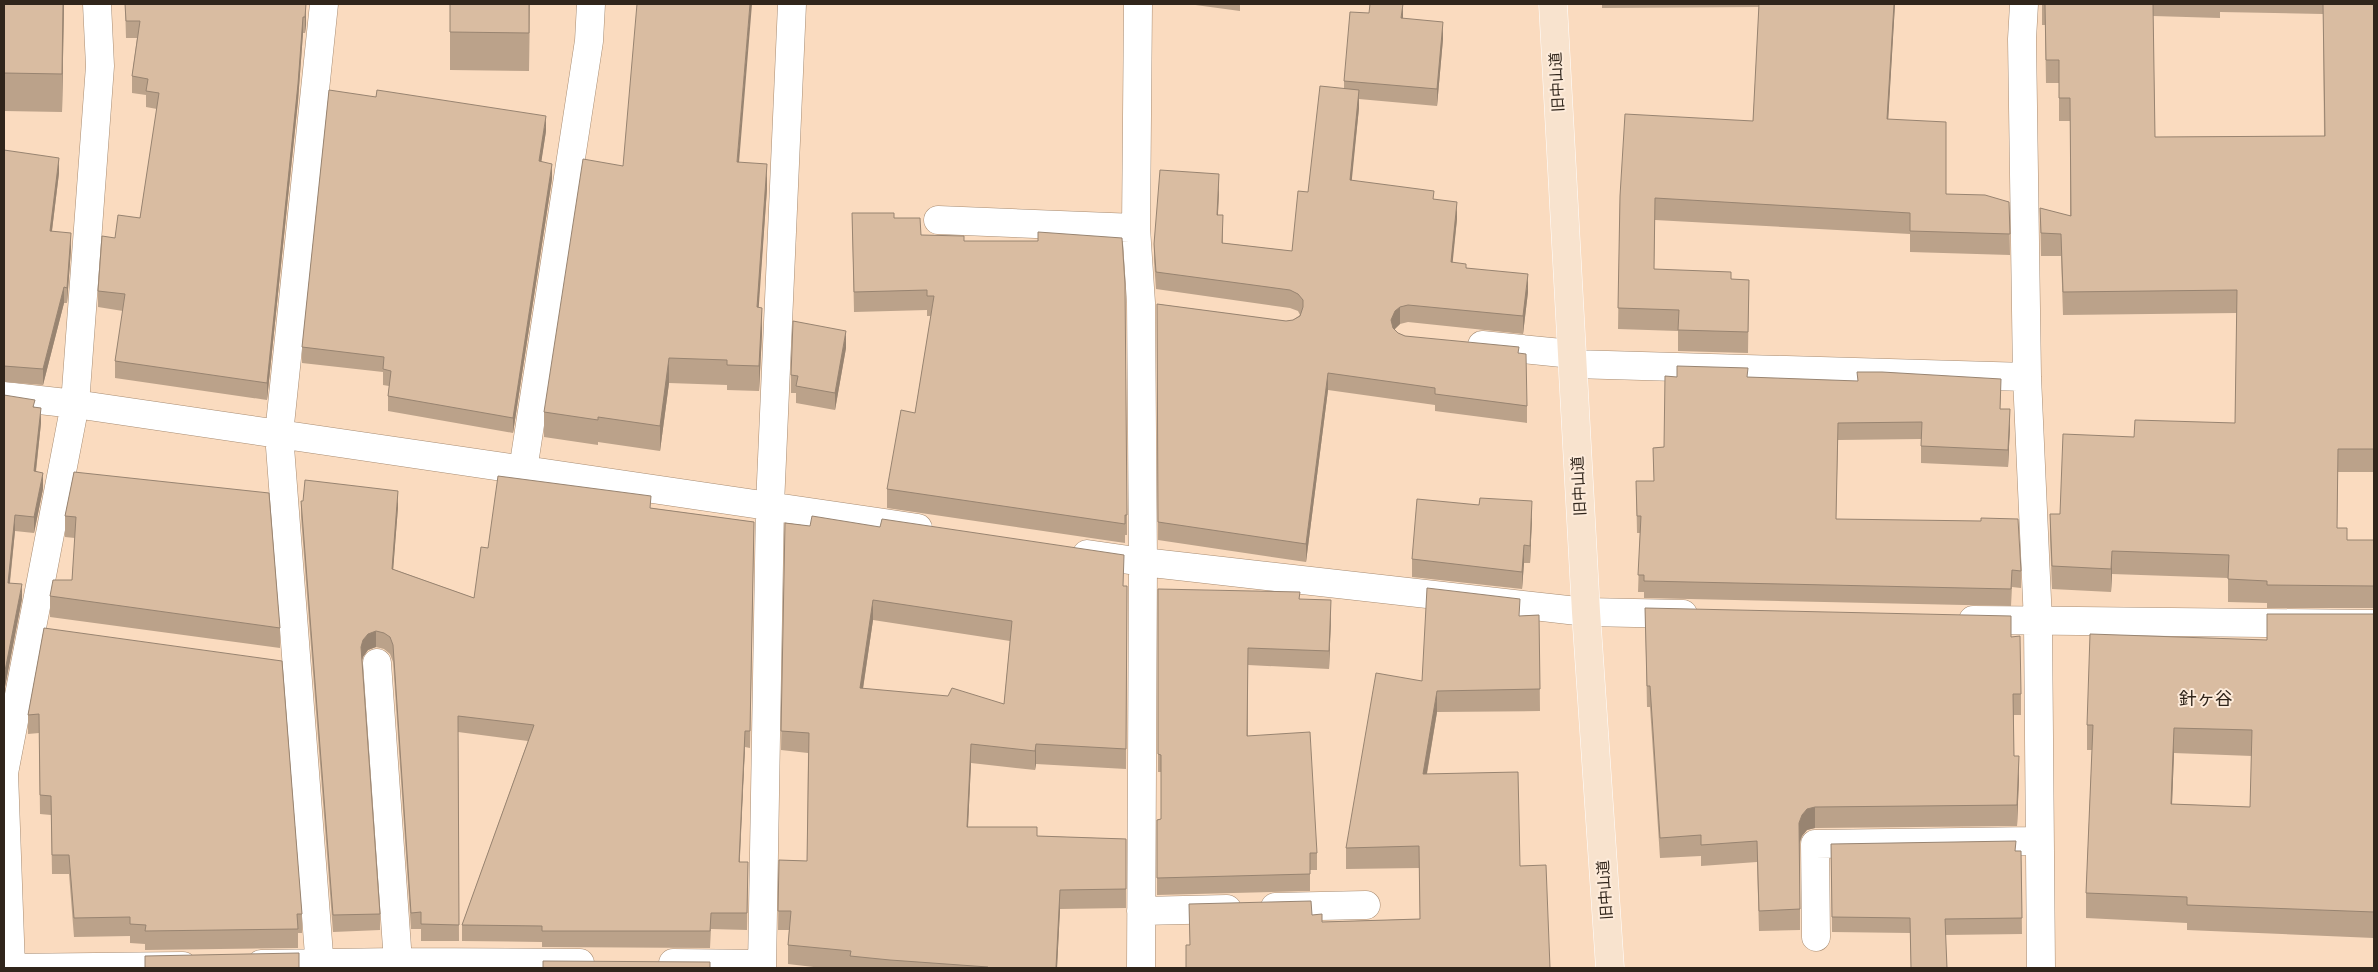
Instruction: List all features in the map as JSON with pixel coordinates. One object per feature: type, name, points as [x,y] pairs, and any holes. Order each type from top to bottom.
[{"type":"main road","name":"旧中山道","points":[[1553,4],[1586,612],[1610,968]]},
{"type":"street","points":[[97,4],[100,66],[75,404],[42,632],[4,774],[9,968],[210,965]]},
{"type":"street","points":[[319,966],[280,434],[324,4]]},
{"type":"street","points":[[523,470],[587,51],[591,4]]},
{"type":"street","points":[[644,963],[762,966],[770,506],[792,4]]},
{"type":"street","points":[[1138,4],[1136,228],[1141,303],[1143,562],[1141,968]]},
{"type":"street","points":[[2024,4],[2022,39],[2027,377],[2038,622],[2041,968]]},
{"type":"street","points":[[938,220],[1136,228]]},
{"type":"street","points":[[1141,303],[1170,307]]},
{"type":"street","points":[[1456,343],[1572,359],[2027,377]]},
{"type":"street","points":[[4,396],[75,404],[947,532]]},
{"type":"street","points":[[1065,550],[1143,562],[1586,612],[1709,614]]},
{"type":"street","points":[[1948,620],[2374,624]]},
{"type":"street","points":[[377,663],[398,962]]},
{"type":"street","points":[[1816,938],[1815,844],[2039,841]]},
{"type":"street","points":[[1140,912],[1366,905]]},
{"type":"street","points":[[240,965],[319,966],[398,962],[605,963]]},
{"type":"building","points":[[4,4],[63,4],[62,74],[4,73]]},
{"type":"building","points":[[125,4],[306,4],[305,17],[303,17],[298,84],[267,383],[115,361],[125,294],[98,291],[102,236],[115,238],[118,215],[140,218],[159,93],[146,91],[148,79],[132,76],[140,21],[126,21]]},
{"type":"building","points":[[450,4],[529,4],[529,33],[450,32]]},
{"type":"building","points":[[637,4],[750,4],[737,162],[767,164],[757,307],[762,308],[759,366],[727,365],[727,360],[669,358],[660,426],[598,417],[598,420],[544,412],[583,159],[623,166]]},
{"type":"building","points":[[1370,4],[1403,4],[1401,18],[1443,22],[1437,89],[1344,81],[1350,12],[1369,13]]},
{"type":"building","points":[[1759,4],[1894,4],[1887,119],[1946,122],[1946,194],[1985,195],[2009,202],[2010,234],[1910,231],[1910,213],[1655,198],[1654,269],[1731,272],[1731,279],[1749,280],[1748,332],[1678,330],[1679,310],[1618,308],[1620,196],[1625,114],[1753,121]]},
{"type":"building","points":[[2045,4],[2153,4],[2155,137],[2325,136],[2323,4],[2374,4],[2374,449],[2338,449],[2337,528],[2347,528],[2347,540],[2374,540],[2374,586],[2267,585],[2267,581],[2228,579],[2229,555],[2112,551],[2111,569],[2052,566],[2050,514],[2060,514],[2063,434],[2134,437],[2135,420],[2235,423],[2237,290],[2063,292],[2061,234],[2041,233],[2040,208],[2071,216],[2070,98],[2059,98],[2059,60],[2046,60]]},
{"type":"building","points":[[1320,86],[1359,90],[1350,180],[1434,191],[1433,199],[1457,202],[1451,262],[1466,264],[1466,268],[1528,274],[1523,316],[1408,305],[1400,307],[1395,311],[1391,320],[1393,328],[1405,336],[1519,347],[1518,353],[1526,354],[1527,406],[1435,394],[1435,388],[1328,373],[1306,544],[1158,522],[1157,304],[1286,321],[1300,316],[1303,307],[1303,300],[1298,294],[1290,290],[1156,272],[1154,244],[1160,170],[1219,174],[1217,215],[1223,215],[1222,243],[1292,251],[1298,191],[1308,192]]},
{"type":"building","points":[[329,90],[376,97],[377,90],[546,116],[539,161],[552,164],[513,418],[388,396],[391,371],[383,369],[384,357],[302,347]]},
{"type":"building","points":[[4,150],[59,158],[50,231],[71,233],[67,288],[64,287],[43,369],[4,366]]},
{"type":"building","points":[[852,213],[894,213],[894,218],[920,218],[921,235],[964,236],[964,241],[1038,241],[1038,232],[1122,238],[1125,284],[1127,515],[1125,515],[1125,524],[887,489],[901,410],[915,413],[934,296],[927,296],[927,290],[854,292]]},
{"type":"building","points":[[793,321],[846,331],[835,393],[796,386],[798,376],[791,375]]},
{"type":"building","points":[[1677,366],[1748,368],[1747,377],[1858,381],[1857,372],[1882,372],[2001,379],[2000,409],[2010,409],[2008,450],[1921,446],[1922,422],[1838,423],[1836,519],[1981,521],[1981,518],[2018,519],[2021,571],[2012,570],[2011,589],[1644,581],[1644,575],[1638,575],[1641,516],[1637,516],[1636,481],[1654,481],[1653,448],[1664,447],[1665,376],[1677,377]]},
{"type":"building","points":[[4,395],[35,400],[33,407],[41,408],[34,471],[43,473],[34,517],[15,515],[8,583],[22,584],[4,676]]},
{"type":"building","points":[[74,472],[269,493],[280,628],[50,596],[53,580],[72,580],[76,517],[65,516]]},
{"type":"building","points":[[498,476],[651,496],[650,508],[754,522],[750,731],[745,731],[739,862],[748,862],[747,913],[711,913],[710,931],[542,931],[542,926],[462,925],[534,725],[458,716],[459,925],[421,924],[421,912],[411,913],[393,645],[390,637],[376,631],[368,634],[363,640],[361,647],[380,914],[333,915],[301,501],[303,501],[305,480],[398,491],[392,569],[474,598],[481,547],[488,548]]},
{"type":"building","points":[[1480,498],[1532,501],[1530,546],[1524,545],[1522,572],[1412,559],[1417,499],[1479,505]]},
{"type":"building","points":[[812,516],[880,527],[882,519],[1124,555],[1123,586],[1127,586],[1126,749],[1036,744],[1035,751],[971,744],[967,827],[1037,827],[1037,836],[1126,839],[1126,889],[1060,890],[1056,968],[988,968],[890,960],[850,956],[851,951],[788,945],[791,911],[778,911],[779,860],[807,861],[809,733],[781,731],[785,523],[810,526]],"holes":[[[873,600],[1012,621],[1004,704],[952,688],[948,696],[860,688]]]},
{"type":"building","points":[[1427,588],[1520,599],[1519,616],[1539,615],[1540,689],[1437,691],[1423,774],[1518,772],[1520,866],[1546,865],[1550,968],[1186,968],[1186,945],[1190,945],[1189,904],[1311,901],[1312,915],[1322,914],[1322,922],[1420,919],[1419,846],[1346,848],[1376,673],[1422,681]]},
{"type":"building","points":[[1158,589],[1300,592],[1299,599],[1331,600],[1329,651],[1248,648],[1247,736],[1310,732],[1317,853],[1310,853],[1310,874],[1157,878],[1157,820],[1161,819],[1161,755],[1158,754]]},
{"type":"building","points":[[1645,608],[2011,616],[2011,637],[2020,636],[2021,694],[2013,694],[2014,756],[2019,756],[2017,805],[1815,807],[1807,809],[1799,823],[1800,909],[1759,911],[1757,841],[1701,845],[1701,835],[1660,838],[1650,686],[1647,686]]},
{"type":"building","points":[[2267,614],[2374,614],[2374,912],[2187,905],[2187,897],[2086,893],[2093,725],[2087,725],[2090,634],[2267,640]],"holes":[[[2174,728],[2252,730],[2250,807],[2171,804]]]},
{"type":"building","points":[[44,628],[282,661],[302,914],[297,914],[298,929],[145,931],[146,925],[130,924],[130,917],[74,918],[69,855],[52,855],[51,796],[40,795],[39,714],[28,715]]},
{"type":"building","points":[[2016,841],[2015,851],[2021,851],[2022,918],[1945,919],[1947,968],[1911,968],[1910,918],[1832,917],[1831,844]]},
{"type":"building","points":[[299,953],[299,968],[145,968],[145,956]]},
{"type":"building","points":[[543,961],[710,962],[710,968],[543,968]]},
{"type":"district","name":"針ヶ谷","points":[[2206,699]]}]
